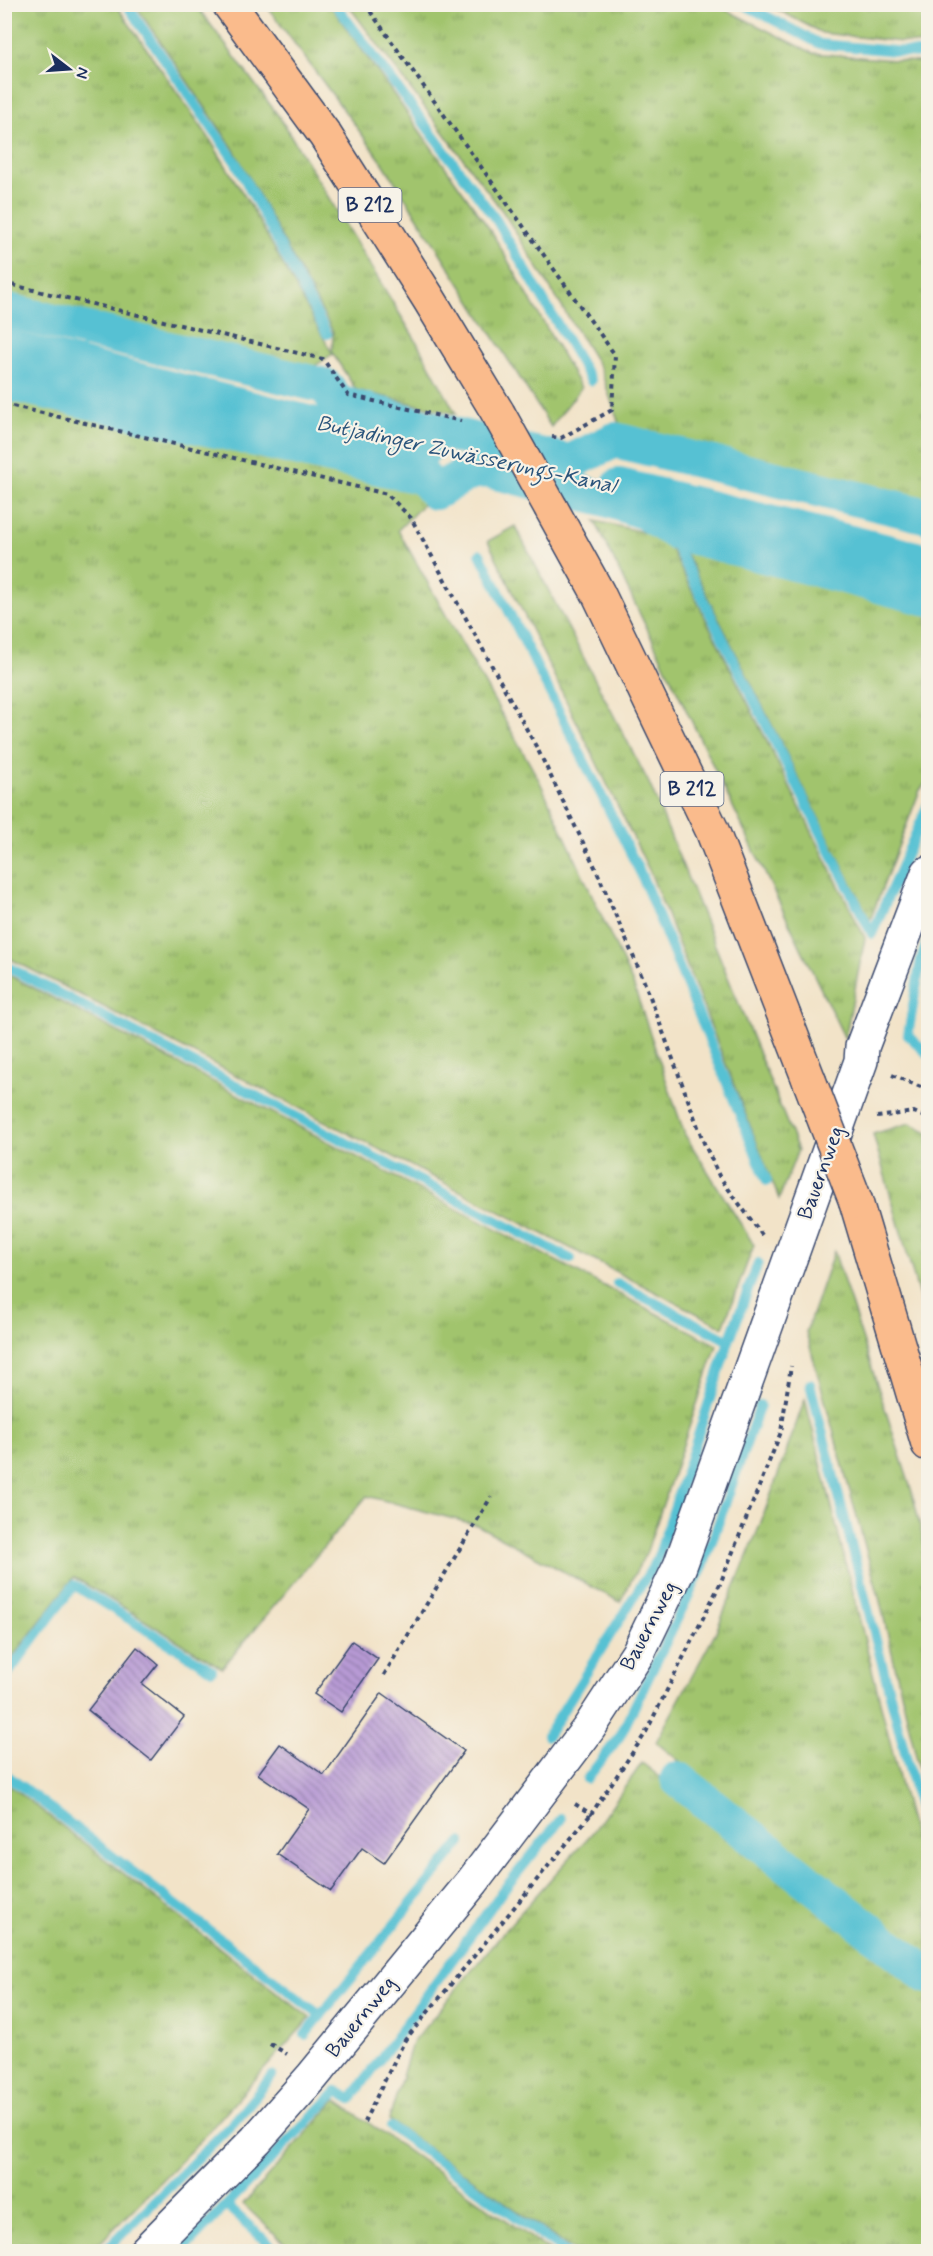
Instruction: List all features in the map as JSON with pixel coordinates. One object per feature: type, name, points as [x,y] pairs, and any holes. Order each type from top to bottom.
[{"type":"main road","name":"B 212","points":[[229,4],[325,135],[429,298],[498,413],[598,593],[712,830],[809,1080],[856,1202],[928,1444]]},
{"type":"street","name":"Bauernweg","points":[[146,2252],[256,2140],[312,2077],[473,1881],[589,1728],[638,1653],[680,1566],[861,1061],[862,1047],[928,873]]},
{"type":"path","points":[[365,4],[615,355],[612,410]]},
{"type":"path","points":[[4,283],[323,359]]},
{"type":"path","points":[[4,404],[387,494],[411,518],[538,750],[595,867],[646,986],[704,1143],[719,1176],[752,1224],[769,1243],[793,1253]]},
{"type":"path","points":[[384,1675],[491,1497]]},
{"type":"path","points":[[364,2122],[405,2040],[591,1814]]},
{"type":"green space","points":[[5,4],[116,5],[207,135],[253,210],[332,353],[333,332],[233,148],[135,5],[196,5],[280,118],[415,339],[456,414],[356,390],[333,354],[312,368],[325,386],[5,310]]},
{"type":"green space","points":[[266,5],[330,5],[491,231],[581,388],[551,427],[383,163]]},
{"type":"green space","points":[[348,5],[716,5],[813,53],[928,63],[928,516],[615,440],[621,430],[600,368],[503,212]]},
{"type":"green space","points":[[769,5],[928,5],[928,45],[822,33]]},
{"type":"green space","points":[[4,382],[423,477],[435,492],[398,530],[540,782],[633,984],[685,1135],[754,1245],[723,1327],[5,956]]},
{"type":"green space","points":[[595,521],[665,537],[865,938],[845,1039]]},
{"type":"green space","points":[[515,526],[650,785],[798,1150],[779,1199],[650,872],[488,541]]},
{"type":"green space","points":[[675,532],[928,598],[928,781],[920,790],[870,920]]},
{"type":"green space","points":[[5,973],[717,1345],[647,1551],[620,1602],[477,1525],[367,1496],[222,1668],[74,1577],[5,1667]]},
{"type":"green space","points":[[910,1123],[928,1132],[928,1327],[873,1134]]},
{"type":"green space","points":[[834,1251],[912,1492],[928,1560],[928,1808],[879,1597],[806,1332]]},
{"type":"green space","points":[[805,1399],[928,1895],[928,1965],[656,1742],[715,1634],[760,1525]]},
{"type":"green space","points":[[642,1763],[928,1985],[928,2251],[574,2251],[389,2120],[412,2043],[505,1930],[593,1832]]},
{"type":"green space","points":[[4,1781],[310,2018],[200,2141],[92,2251],[5,2251]]},
{"type":"green space","points":[[336,2100],[550,2251],[293,2251],[243,2204]]},
{"type":"building","points":[[352,1641],[378,1659],[341,1712],[314,1694]]},
{"type":"building","points":[[137,1647],[158,1664],[142,1684],[184,1717],[151,1760],[88,1710]]},
{"type":"building","points":[[382,1693],[464,1751],[384,1863],[362,1848],[331,1891],[277,1854],[309,1809],[258,1774],[280,1744],[324,1775]]},
{"type":"waterway","points":[[126,4],[236,163],[327,334]]},
{"type":"waterway","points":[[335,4],[497,221],[591,381]]},
{"type":"waterway","points":[[743,4],[820,44],[928,54]]},
{"type":"waterway","name":"Butjadinger Zuwässerungs-Kanal","points":[[4,310],[325,386],[338,403],[474,440],[487,470],[470,472],[435,492],[423,477],[4,382]]},
{"type":"waterway","name":"Butjadinger Zuwässerungs-Kanal","points":[[4,347],[372,439],[424,449]]},
{"type":"waterway","points":[[928,516],[615,440],[570,462],[474,440],[487,470],[600,497],[645,512],[675,532],[928,598]]},
{"type":"waterway","name":"Butjadinger Zuwässerungs-Kanal","points":[[619,486],[928,562]]},
{"type":"waterway","points":[[678,550],[872,934],[928,805]]},
{"type":"waterway","points":[[480,554],[641,874],[767,1181]]},
{"type":"waterway","points":[[928,940],[921,959],[908,1035],[928,1054]]},
{"type":"waterway","points":[[4,965],[571,1259]]},
{"type":"waterway","points":[[547,1736],[657,1560],[729,1341],[758,1263]]},
{"type":"waterway","points":[[617,1283],[729,1341]]},
{"type":"waterway","points":[[810,1384],[928,1842]]},
{"type":"waterway","points":[[587,1779],[620,1736],[704,1564],[760,1405]]},
{"type":"waterway","points":[[4,1679],[74,1585],[212,1670]]},
{"type":"waterway","points":[[4,1773],[321,2016]]},
{"type":"waterway","points":[[678,1779],[928,1976]]},
{"type":"waterway","points":[[181,2252],[337,2091],[351,2099],[502,1892],[561,1819]]},
{"type":"waterway","points":[[305,2035],[461,1842]]},
{"type":"waterway","points":[[104,2252],[234,2122],[272,2076]]},
{"type":"waterway","points":[[391,2127],[565,2252]]},
{"type":"waterway","points":[[227,2206],[278,2252]]}]
